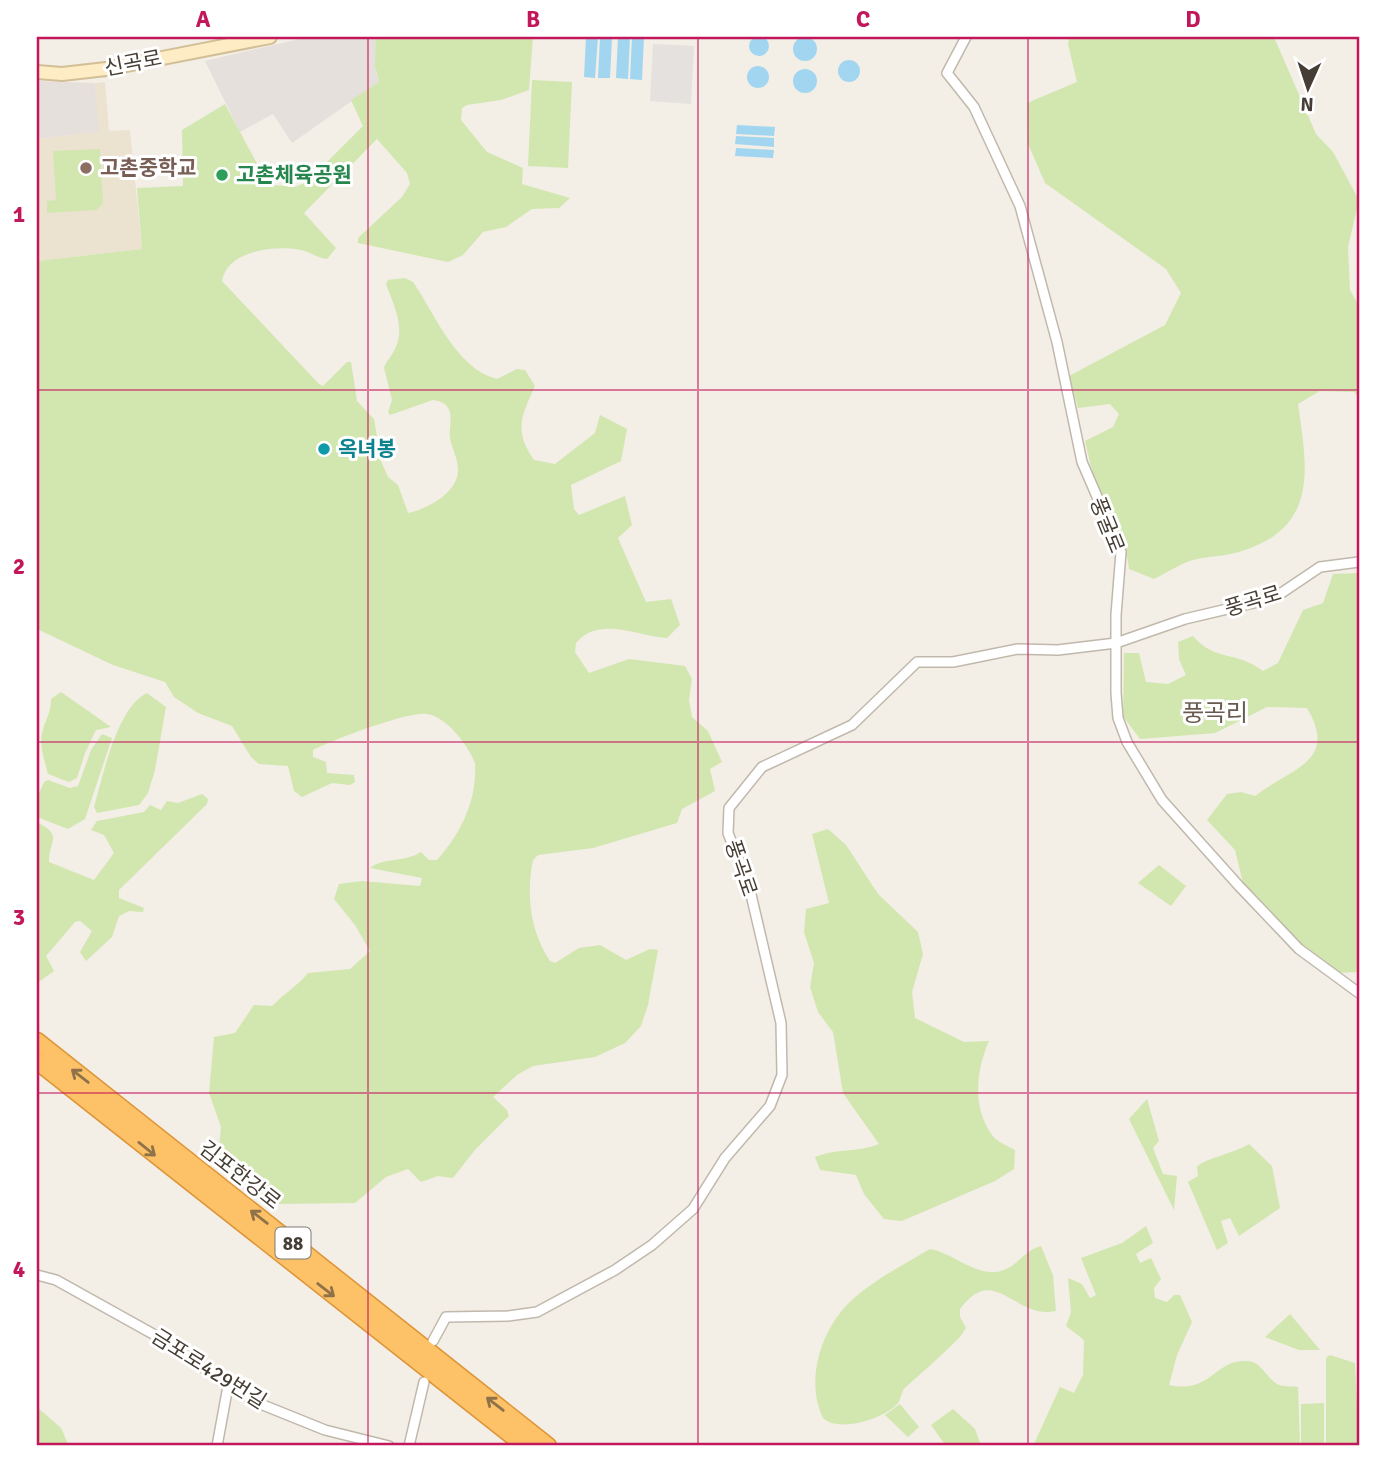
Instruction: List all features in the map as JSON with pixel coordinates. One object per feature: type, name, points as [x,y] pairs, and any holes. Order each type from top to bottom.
[{"type":"highway","name":"김포한강로","points":[[37,1041],[548,1446]]},
{"type":"highway","name":"김포한강로","points":[[37,1060],[525,1446]]},
{"type":"street","name":"신곡로","points":[[37,72],[62,74],[106,69],[270,37]]},
{"type":"street","name":"풍굴로","points":[[966,37],[947,73],[974,107],[1013,188],[1026,225],[1057,342],[1082,463],[1121,552],[1116,643],[1118,718],[1126,742],[1154,790],[1292,942],[1359,993]]},
{"type":"street","name":"풍곡로","points":[[433,1341],[446,1317],[508,1316],[537,1312],[562,1301],[652,1245],[699,1203],[716,1170],[774,1100],[782,1066],[778,998],[749,886],[727,824],[734,799],[755,773],[768,763],[852,725],[917,662],[943,663],[1007,650],[1058,650],[1116,643],[1185,619],[1274,598],[1320,567],[1359,562]]},
{"type":"street","name":"금포로429번길","points":[[37,1275],[56,1280],[142,1326],[190,1356],[228,1386],[258,1403],[308,1423],[389,1446]]},
{"type":"street","points":[[409,1446],[424,1382]]},
{"type":"street","points":[[217,1446],[228,1386]]},
{"type":"shaded area","points":[[308,37],[376,37],[376,72],[379,82],[292,143],[273,114],[240,132],[205,61]]},
{"type":"shaded area","points":[[653,44],[694,46],[691,104],[650,101]]},
{"type":"shaded area","points":[[37,81],[95,83],[100,132],[37,139]]},
{"type":"shaded area","name":"고촌중학교","points":[[105,82],[109,131],[130,130],[142,249],[37,261],[37,139],[99,132],[95,83]]},
{"type":"green space","points":[[376,37],[533,37],[529,90],[501,100],[467,105],[462,108],[461,120],[487,152],[523,168],[522,184],[570,198],[559,208],[532,209],[506,227],[483,232],[463,255],[448,262],[358,243],[358,238],[402,197],[410,184],[407,173],[377,139],[304,213],[336,248],[327,259],[296,249],[263,250],[232,263],[222,281],[319,384],[323,386],[347,362],[351,362],[357,401],[374,419],[381,461],[388,477],[398,485],[408,513],[432,504],[447,493],[457,478],[458,466],[450,438],[449,410],[441,402],[433,400],[390,415],[388,412],[392,400],[384,368],[398,341],[399,324],[386,284],[388,280],[405,278],[413,282],[458,352],[482,373],[497,379],[517,369],[525,370],[535,386],[523,414],[522,431],[523,440],[534,460],[555,464],[595,433],[600,415],[627,429],[621,461],[571,485],[574,509],[579,515],[625,496],[632,525],[618,538],[646,602],[671,599],[680,625],[667,638],[620,630],[596,630],[576,643],[575,652],[589,673],[629,659],[685,666],[692,679],[689,700],[692,717],[708,731],[722,762],[710,769],[715,791],[682,809],[677,823],[593,848],[538,855],[533,860],[531,912],[538,938],[550,961],[555,963],[579,948],[600,945],[626,960],[650,949],[658,950],[648,1005],[641,1026],[625,1043],[595,1057],[533,1066],[517,1075],[493,1097],[507,1110],[509,1116],[474,1151],[453,1178],[438,1176],[421,1182],[408,1169],[386,1177],[355,1203],[278,1204],[261,1195],[218,1160],[221,1127],[209,1093],[214,1037],[235,1033],[254,1005],[272,1006],[308,973],[350,969],[370,951],[355,925],[334,899],[339,884],[362,881],[420,886],[422,878],[370,868],[381,862],[408,858],[421,852],[429,860],[437,860],[466,816],[473,790],[475,763],[462,740],[442,720],[427,714],[417,714],[370,727],[313,750],[313,757],[326,762],[327,773],[354,775],[355,782],[350,785],[332,783],[302,797],[294,791],[288,766],[259,764],[251,757],[232,726],[198,713],[174,697],[165,682],[113,665],[37,629],[37,261],[142,249],[137,188],[183,186],[182,130],[225,104],[261,171],[265,184],[295,187],[307,182],[363,126],[351,100],[379,82],[375,66]]},
{"type":"green space","points":[[1069,37],[1274,37],[1316,134],[1333,152],[1359,200],[1348,247],[1350,290],[1359,306],[1359,397],[1354,392],[1320,391],[1298,404],[1305,474],[1295,513],[1283,528],[1265,542],[1239,552],[1191,560],[1154,579],[1129,569],[1120,537],[1097,489],[1085,441],[1113,427],[1119,414],[1110,404],[1078,408],[1069,376],[1165,325],[1181,293],[1166,269],[1045,183],[1028,144],[1027,103],[1077,82],[1068,44]]},
{"type":"green space","points":[[532,80],[572,82],[568,168],[528,166]]},
{"type":"green space","points":[[100,149],[103,203],[97,210],[47,213],[47,201],[56,200],[53,151]]},
{"type":"green space","points":[[1359,573],[1359,972],[1335,973],[1294,939],[1244,887],[1235,850],[1207,820],[1227,794],[1241,792],[1255,796],[1306,762],[1314,752],[1317,741],[1315,726],[1307,708],[1267,707],[1215,733],[1140,739],[1123,716],[1124,653],[1139,653],[1146,682],[1168,684],[1186,675],[1179,659],[1178,642],[1193,636],[1217,653],[1243,660],[1263,671],[1278,663],[1303,610],[1323,603],[1333,574]]},
{"type":"green space","points":[[61,692],[111,727],[96,730],[77,778],[69,782],[48,774],[41,743],[51,699]]},
{"type":"green space","points":[[147,693],[166,707],[155,770],[148,793],[139,805],[97,813],[94,807],[119,727],[136,701]]},
{"type":"green space","points":[[102,734],[112,738],[85,819],[68,829],[37,817],[37,798],[44,782],[48,780],[70,788],[78,786],[91,750]]},
{"type":"green space","points":[[202,794],[208,799],[207,804],[119,890],[119,898],[144,908],[143,912],[129,911],[119,916],[112,937],[86,961],[80,952],[92,931],[80,921],[75,922],[46,956],[54,971],[37,983],[37,822],[53,835],[49,862],[94,880],[114,853],[104,835],[91,830],[97,821],[144,812],[150,805],[161,810],[167,801],[178,803]]},
{"type":"green space","points":[[828,829],[846,845],[878,894],[918,932],[923,954],[912,992],[915,1018],[964,1042],[989,1041],[979,1076],[981,1113],[994,1137],[1015,1150],[1014,1169],[995,1181],[902,1221],[884,1219],[864,1194],[856,1175],[820,1170],[815,1157],[879,1144],[843,1093],[833,1032],[818,1012],[810,987],[814,963],[804,932],[806,909],[829,903],[812,834]]},
{"type":"green space","points":[[1159,865],[1186,886],[1171,906],[1138,883]]},
{"type":"green space","points":[[1147,1099],[1159,1141],[1153,1148],[1163,1174],[1177,1176],[1174,1210],[1129,1119]]},
{"type":"green space","points":[[1249,1144],[1272,1166],[1280,1208],[1239,1236],[1230,1218],[1221,1221],[1228,1243],[1217,1250],[1188,1182],[1198,1176],[1197,1167],[1200,1164]]},
{"type":"green space","points":[[1146,1226],[1153,1243],[1136,1254],[1140,1263],[1151,1258],[1161,1279],[1154,1288],[1155,1298],[1167,1302],[1174,1295],[1180,1295],[1192,1322],[1177,1355],[1169,1385],[1194,1385],[1235,1362],[1255,1363],[1277,1384],[1298,1387],[1300,1446],[1033,1446],[1060,1387],[1074,1393],[1083,1375],[1084,1340],[1066,1326],[1071,1312],[1068,1278],[1082,1284],[1090,1298],[1096,1295],[1081,1258],[1122,1243]]},
{"type":"green space","points":[[1041,1246],[1053,1275],[1056,1311],[1042,1312],[995,1291],[984,1290],[972,1296],[960,1309],[960,1317],[966,1328],[960,1337],[906,1387],[892,1409],[873,1419],[850,1424],[830,1422],[823,1418],[816,1390],[822,1346],[845,1307],[864,1290],[930,1249],[976,1269],[995,1272],[1009,1268],[1030,1251]]},
{"type":"green space","points":[[1290,1314],[1320,1350],[1299,1350],[1265,1337]]},
{"type":"green space","points":[[1330,1355],[1355,1363],[1359,1446],[1326,1446],[1326,1358]]},
{"type":"green space","points":[[1324,1403],[1324,1446],[1301,1446],[1301,1404]]},
{"type":"green space","points":[[900,1404],[919,1427],[908,1437],[885,1415]]},
{"type":"green space","points":[[37,1407],[61,1428],[69,1446],[37,1444]]},
{"type":"green space","points":[[953,1409],[975,1429],[981,1446],[946,1446],[931,1425]]},
{"type":"water","points":[[755,36],[763,36],[769,46],[763,56],[755,56],[749,50],[749,42]]},
{"type":"water","points":[[586,37],[598,37],[595,78],[584,77]]},
{"type":"water","points":[[600,37],[612,37],[610,78],[598,78]]},
{"type":"water","points":[[618,37],[630,37],[628,79],[616,78]]},
{"type":"water","points":[[632,37],[644,37],[642,80],[630,79]]},
{"type":"water","points":[[805,37],[814,40],[817,49],[814,58],[805,61],[796,58],[793,49],[796,40]]},
{"type":"water","points":[[849,60],[857,63],[860,71],[857,79],[849,82],[841,79],[838,71],[841,63]]},
{"type":"water","points":[[758,66],[766,69],[769,77],[766,85],[758,88],[750,85],[747,77],[750,69]]},
{"type":"water","points":[[805,69],[814,72],[817,81],[814,90],[805,93],[796,90],[793,81],[796,72]]},
{"type":"water","points":[[737,125],[775,127],[774,136],[736,134]]},
{"type":"water","points":[[736,136],[774,138],[774,147],[735,144]]},
{"type":"water","points":[[736,148],[774,150],[773,158],[735,156]]},
{"type":"place","name":"고촌중학교","points":[[86,168]]},
{"type":"place","name":"고촌체육공원","points":[[222,175]]},
{"type":"place","name":"옥녀봉","points":[[324,449]]},
{"type":"district","name":"풍곡리","points":[[1215,713]]}]
